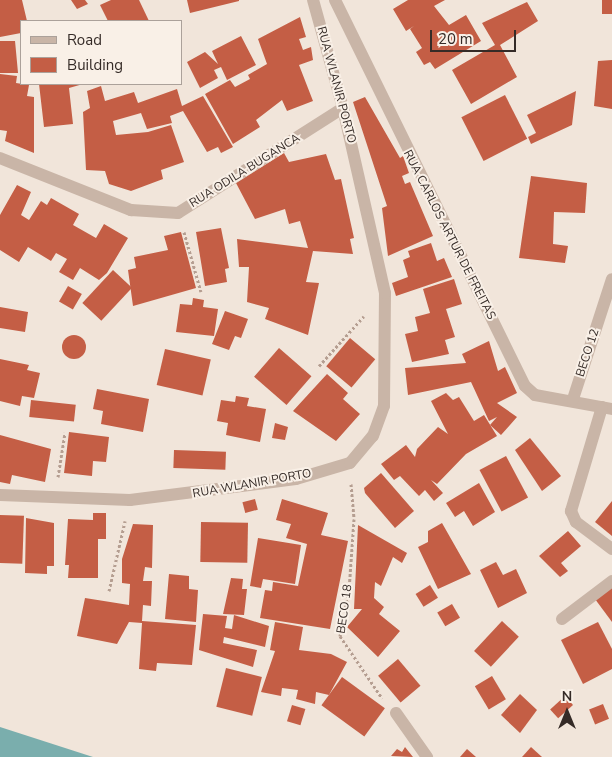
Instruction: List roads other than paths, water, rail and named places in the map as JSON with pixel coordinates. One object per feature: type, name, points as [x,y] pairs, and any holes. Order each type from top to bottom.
[{"type":"street","name":"RUA WLANIR PORTO","points":[[0,494],[130,500],[296,479],[350,463],[373,436],[384,406],[385,293],[343,108],[313,0]]},
{"type":"street","name":"RUA CARLOS ARTUR DE FREITAS","points":[[335,0],[525,386],[535,395],[573,399],[607,408]]},
{"type":"street","name":"RUA ODILA BUGANCA","points":[[0,158],[132,210],[178,213],[343,108]]},
{"type":"street","name":"BECO 12","points":[[573,399],[612,279]]},
{"type":"street","points":[[607,408],[571,511],[576,522],[612,549]]},
{"type":"street","points":[[562,619],[612,581]]},
{"type":"street","points":[[396,713],[427,757]]},
{"type":"water","points":[[0,727],[93,757],[0,757]]}]
